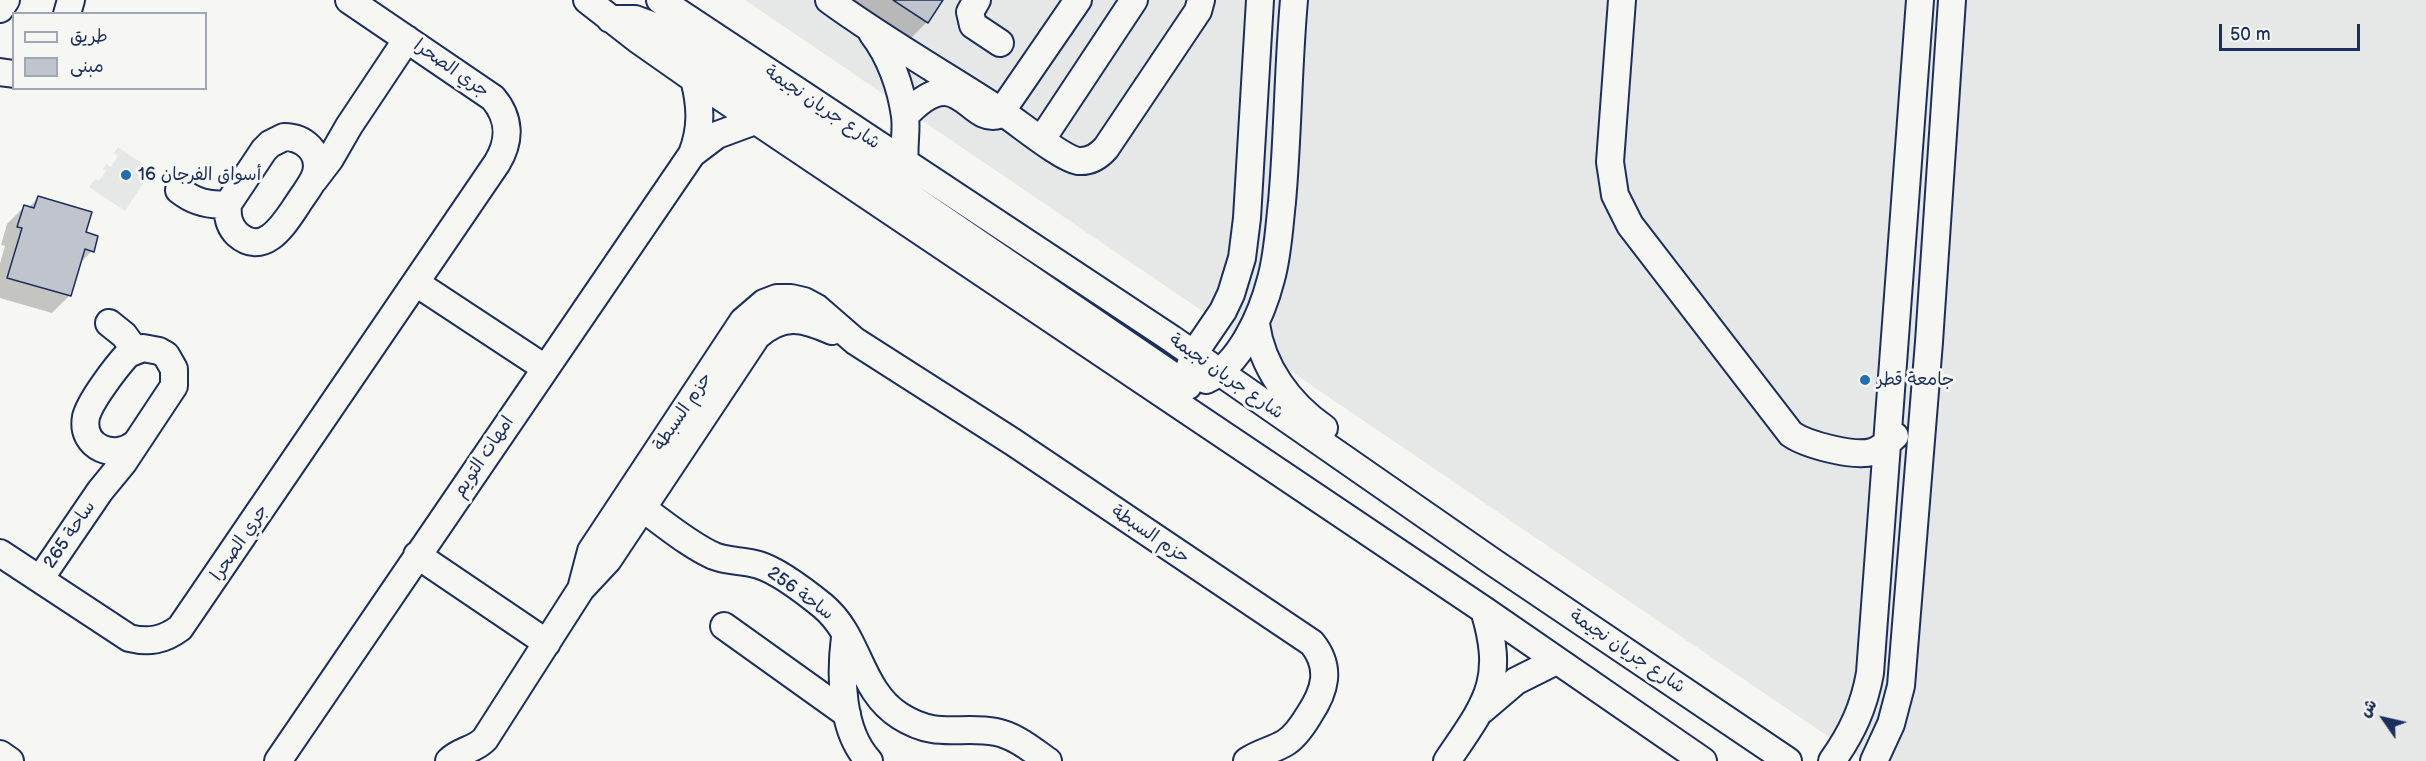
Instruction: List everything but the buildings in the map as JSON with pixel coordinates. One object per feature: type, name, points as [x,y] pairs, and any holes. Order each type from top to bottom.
[{"type":"street","points":[[0,9],[6,0]]},
{"type":"street","name":"جري الصحرا","points":[[0,553],[129,638],[161,639],[180,628],[497,163],[506,145],[507,135],[504,114],[493,98],[349,0]]},
{"type":"street","points":[[587,0],[610,19],[755,121],[1484,610],[1703,761]]},
{"type":"street","name":"شارع جريان نجيمة","points":[[660,0],[1193,355],[1414,508],[1788,761]]},
{"type":"street","points":[[829,0],[868,28],[1002,112],[1065,155],[1079,161],[1101,154],[1198,11],[1201,0]]},
{"type":"street","points":[[977,0],[970,12],[973,25],[1000,44]]},
{"type":"street","points":[[905,116],[920,100],[936,93],[953,94],[991,116],[1002,112],[1076,0]]},
{"type":"street","points":[[1042,140],[1134,0]]},
{"type":"street","points":[[1622,0],[1610,162],[1615,195],[1626,218],[1791,435],[1811,445],[1865,453],[1886,445],[1905,431],[1922,430]]},
{"type":"street","points":[[1832,761],[1856,722],[1866,694],[1870,673],[1920,0]]},
{"type":"street","points":[[1874,761],[1891,724],[1901,686],[1922,430],[1952,0]]},
{"type":"street","points":[[1143,382],[1166,386],[1188,386],[1219,373],[1256,324],[1267,295],[1275,258],[1284,178],[1293,6],[1260,4],[1247,218],[1242,258],[1238,276],[1223,310],[1193,355],[1188,371],[1188,386],[1191,399],[1202,421]]},
{"type":"street","points":[[610,19],[635,19],[667,32],[1188,386]]},
{"type":"street","points":[[868,28],[881,44],[890,63],[905,116],[905,163]]},
{"type":"street","points":[[349,126],[331,135],[300,140],[284,137],[270,144],[228,204],[229,222],[240,236],[248,240],[266,240],[280,230],[330,159],[349,126],[407,39]]},
{"type":"street","name":"امهات التويم","points":[[278,761],[692,154],[699,136],[701,122],[694,79]]},
{"type":"street","name":"امهات التويم","points":[[692,154],[717,135],[755,121]]},
{"type":"street","points":[[1911,133],[1942,135]]},
{"type":"street","points":[[300,140],[312,150],[315,157],[317,165],[314,180]]},
{"type":"street","points":[[179,190],[207,204],[228,204]]},
{"type":"street","points":[[416,283],[546,368]]},
{"type":"street","name":"حزم السبطة","points":[[581,589],[591,551],[656,470],[697,408],[750,345],[764,303],[777,298],[804,301],[817,308],[855,341],[1022,449],[1312,643],[1323,660],[1325,670],[1320,698],[1294,735],[1285,743],[1247,761]]},
{"type":"street","points":[[109,323],[124,335],[135,350]]},
{"type":"street","points":[[1256,324],[1259,346],[1265,359],[1284,389],[1299,407],[1319,425],[1397,479],[1410,497],[1414,508]]},
{"type":"street","name":"ساحة 265","points":[[40,579],[100,491],[123,464],[170,393],[175,378],[171,362],[166,355],[151,348],[135,350],[122,360],[87,415],[87,433],[98,447],[101,469],[100,491]]},
{"type":"street","points":[[98,447],[105,451],[122,452],[136,443]]},
{"type":"street","name":"حزم السبطة","points":[[449,761],[456,755],[474,755],[581,589],[608,560],[642,508],[656,470]]},
{"type":"street","name":"ساحة 256","points":[[642,508],[714,556],[756,564],[773,572],[823,606],[846,631],[870,686],[887,707],[910,722],[935,731],[974,730],[999,733],[1022,743],[1048,761]]},
{"type":"street","points":[[417,555],[547,643]]},
{"type":"street","points":[[1447,761],[1482,710],[1488,693],[1494,659],[1493,642],[1484,610]]},
{"type":"street","points":[[724,626],[847,714]]},
{"type":"street","points":[[846,631],[843,650],[847,714],[853,738],[869,761]]},
{"type":"street","points":[[1482,710],[1516,681],[1556,661]]},
{"type":"street","points":[[1891,724],[1892,761]]},
{"type":"street","points":[[0,754],[10,761]]},
{"type":"shaded area","name":"جامعة قطر","points":[[745,0],[2426,0],[2426,761],[1864,761]]},
{"type":"shaded area","name":"أسواق الفرجان 16","points":[[118,147],[152,170],[125,211],[89,187],[95,179],[99,181],[106,171],[103,169],[106,164],[111,167],[118,156],[114,153]]},
{"type":"place","name":"أسواق الفرجان 16","points":[[126,175]]},
{"type":"place","name":"جامعة قطر","points":[[1865,380]]}]
